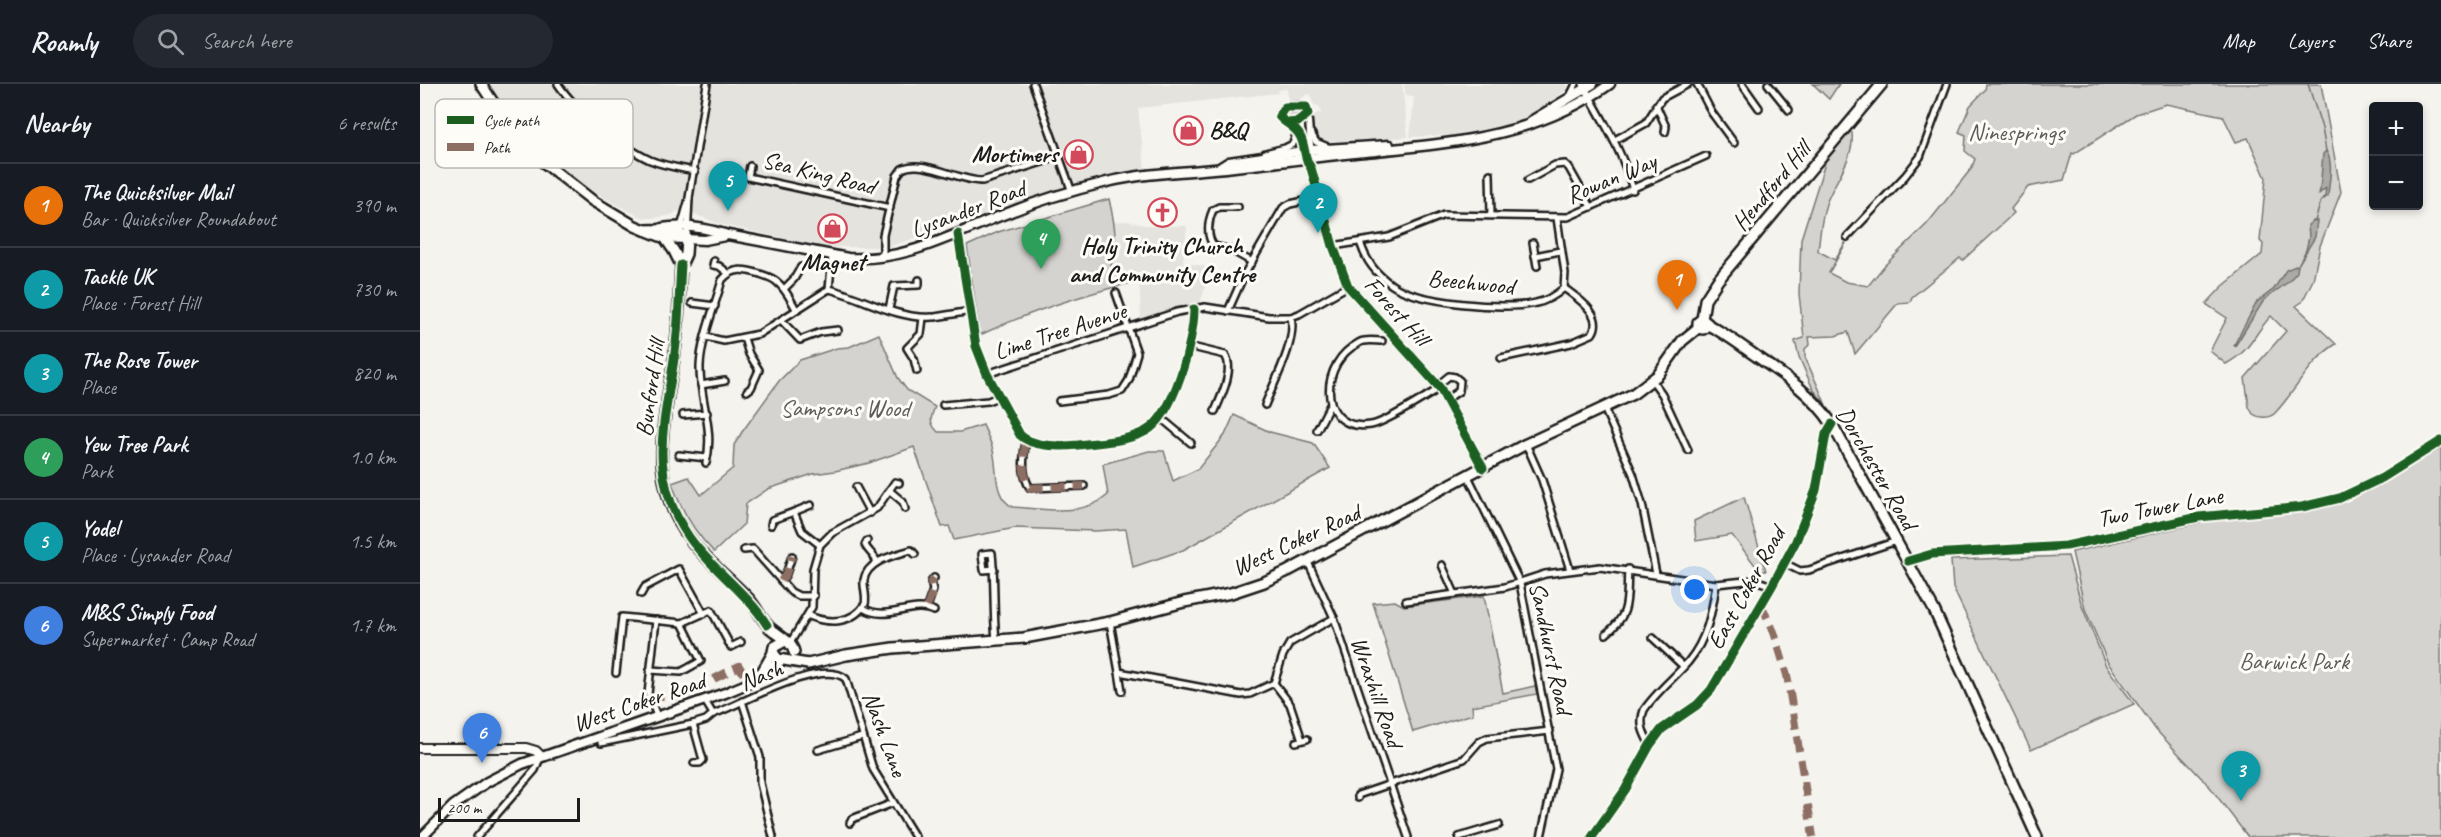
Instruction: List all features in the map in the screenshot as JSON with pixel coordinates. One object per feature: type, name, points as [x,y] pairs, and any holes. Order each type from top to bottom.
[{"type":"highway","points":[[481,84],[491,99]]},
{"type":"highway","name":"Hendford Hill","points":[[1703,324],[1705,300],[1718,280],[1882,84]]},
{"type":"highway","points":[[551,168],[593,201],[623,220],[665,238],[678,258]]},
{"type":"highway","points":[[645,230],[658,229],[684,233]]},
{"type":"highway","name":"Bunford Hill","points":[[684,233],[686,254],[678,258],[676,342],[661,438],[662,463],[668,493],[678,518],[694,544],[750,600],[783,651]]},
{"type":"highway","name":"West Coker Road","points":[[783,651],[808,659],[820,660],[893,648],[996,642],[1110,622],[1254,586],[1526,444],[1633,394],[1664,368],[1682,341],[1703,324]]},
{"type":"highway","name":"Dorchester Road","points":[[1703,324],[1722,332],[1796,383],[1811,397],[1832,424],[1908,561],[1963,670],[2037,837]]},
{"type":"main road","name":"Lysander Road","points":[[684,233],[700,228],[832,256],[862,259],[883,257],[913,251],[1008,212],[1116,180],[1220,167],[1333,148],[1413,146],[1460,141],[1511,130],[1539,123],[1572,109],[1610,84]]},
{"type":"main road","name":"Lysander Road","points":[[1511,130],[1564,102],[1587,85]]},
{"type":"main road","name":"Lysander Road","points":[[1220,167],[1229,162],[1246,159],[1407,149],[1413,146]]},
{"type":"main road","name":"Lysander Road","points":[[684,233],[705,240],[728,235]]},
{"type":"main road","points":[[665,238],[684,233]]},
{"type":"main road","name":"West Coker Road","points":[[422,837],[453,806],[507,771],[541,756],[705,701],[749,683],[783,651]]},
{"type":"street","points":[[558,84],[573,99]]},
{"type":"street","points":[[684,233],[707,84]]},
{"type":"street","points":[[1033,84],[1072,192]]},
{"type":"street","points":[[1564,102],[1573,93],[1576,84]]},
{"type":"street","points":[[1615,140],[1646,123],[1662,98],[1688,84]]},
{"type":"street","points":[[1697,84],[1712,113],[1734,143]]},
{"type":"street","points":[[1742,84],[1759,108]]},
{"type":"street","points":[[1768,84],[1789,110]]},
{"type":"street","points":[[1846,237],[1905,176],[1920,157],[1947,84]]},
{"type":"street","points":[[1587,85],[1626,164],[1633,190]]},
{"type":"street","points":[[1656,105],[1666,128],[1665,132]]},
{"type":"street","points":[[1304,106],[1308,114],[1308,154],[1297,131],[1280,116],[1285,107],[1304,106]]},
{"type":"street","points":[[1288,123],[1305,119],[1308,114]]},
{"type":"street","points":[[1309,129],[1316,142],[1333,148]]},
{"type":"street","points":[[1246,159],[1288,147],[1294,142],[1297,131]]},
{"type":"street","points":[[633,150],[661,163],[695,171]]},
{"type":"street","name":"Forest Hill","points":[[1308,154],[1318,198],[1348,286],[1439,387],[1483,468]]},
{"type":"street","name":"Rowan Way","points":[[1333,246],[1389,237],[1444,215],[1568,217],[1706,156]]},
{"type":"street","points":[[883,257],[881,243],[897,176],[909,165],[917,165],[971,181],[982,181],[1058,157]]},
{"type":"street","points":[[1528,180],[1555,165],[1564,164],[1569,168],[1591,207]]},
{"type":"street","name":"Sea King Road","points":[[750,166],[748,177],[890,208]]},
{"type":"street","points":[[1490,174],[1491,215]]},
{"type":"street","points":[[1227,311],[1283,208],[1290,204],[1318,198]]},
{"type":"street","points":[[1233,209],[1219,207],[1213,210],[1209,226],[1211,242],[1217,248],[1230,250],[1252,262]]},
{"type":"street","points":[[1501,358],[1571,342],[1592,334],[1596,323],[1593,314],[1564,288],[1565,273],[1557,218]]},
{"type":"street","points":[[958,234],[976,346],[987,374],[1026,442],[1066,446],[1126,439],[1146,431],[1161,418],[1174,390],[1194,322],[1194,309]]},
{"type":"street","name":"Beechwood","points":[[1360,242],[1366,260],[1378,274],[1394,287],[1421,295],[1459,303],[1515,307],[1539,303],[1555,296],[1564,288]]},
{"type":"street","points":[[1533,243],[1537,266]]},
{"type":"street","points":[[1535,256],[1560,251]]},
{"type":"street","points":[[829,289],[832,256]]},
{"type":"street","points":[[712,264],[728,273]]},
{"type":"street","points":[[784,289],[801,267]]},
{"type":"street","points":[[679,455],[707,461],[710,430],[701,385],[700,364],[722,280],[728,273],[746,270],[775,280],[784,289],[796,309]]},
{"type":"street","points":[[797,274],[804,277]]},
{"type":"street","points":[[889,309],[894,286],[919,286]]},
{"type":"street","name":"Lime Tree Avenue","points":[[987,374],[1177,312],[1204,307],[1269,317],[1291,317],[1348,286]]},
{"type":"street","points":[[706,337],[723,341],[759,334],[829,289],[923,318],[971,311]]},
{"type":"street","points":[[1059,401],[1122,392],[1130,380],[1137,353],[1116,293]]},
{"type":"street","points":[[692,303],[715,306]]},
{"type":"street","points":[[700,311],[701,304]]},
{"type":"street","points":[[1265,405],[1290,340],[1293,324],[1291,317]]},
{"type":"street","points":[[917,371],[914,359],[907,348],[921,334],[923,318]]},
{"type":"street","points":[[781,320],[800,340],[803,347]]},
{"type":"street","points":[[800,340],[821,332],[838,330]]},
{"type":"street","points":[[744,338],[749,354],[759,370],[766,372]]},
{"type":"street","points":[[1317,430],[1330,405],[1329,380],[1342,354],[1362,341],[1382,341]]},
{"type":"street","points":[[1188,346],[1225,355],[1228,359],[1222,393],[1215,411]]},
{"type":"street","points":[[747,391],[751,388],[759,370]]},
{"type":"street","points":[[1330,405],[1341,419],[1356,425],[1375,425],[1439,387],[1449,376],[1455,377],[1460,381],[1459,391],[1447,399]]},
{"type":"street","points":[[1652,380],[1662,394],[1688,450]]},
{"type":"street","points":[[701,385],[719,385],[725,381]]},
{"type":"street","points":[[943,405],[988,401],[1000,396]]},
{"type":"street","points":[[1604,408],[1633,474],[1642,504],[1656,574]]},
{"type":"street","points":[[683,415],[707,413]]},
{"type":"street","points":[[1161,418],[1191,443]]},
{"type":"street","name":"East Coker Road","points":[[1592,837],[1625,790],[1650,745],[1662,729],[1697,705],[1711,690],[1772,586],[1796,541],[1816,490],[1826,434],[1832,424]]},
{"type":"street","name":"Two Tower Lane","points":[[1908,561],[1932,554],[2066,546],[2199,517],[2302,507],[2340,498],[2382,478],[2441,441]]},
{"type":"street","points":[[1026,442],[1023,458],[1026,482],[1030,488],[1084,486]]},
{"type":"street","points":[[1526,444],[1542,480],[1570,570]]},
{"type":"street","name":"Sandhurst Road","points":[[1468,476],[1520,583],[1550,731],[1556,769],[1541,837]]},
{"type":"street","points":[[783,651],[809,616],[814,596],[813,569],[820,545],[832,533],[870,513],[881,504],[895,481]]},
{"type":"street","points":[[856,487],[863,493],[870,513]]},
{"type":"street","points":[[890,491],[905,501],[905,509]]},
{"type":"street","points":[[767,514],[772,522],[811,506]]},
{"type":"street","points":[[794,512],[802,531],[820,545]]},
{"type":"street","points":[[1784,563],[1800,571],[1809,570],[1897,541]]},
{"type":"street","points":[[864,544],[878,562]]},
{"type":"street","points":[[744,550],[754,547],[791,592],[799,596],[814,596]]},
{"type":"street","points":[[809,616],[828,622],[854,616],[863,608],[866,599],[866,575],[878,562],[912,550]]},
{"type":"street","points":[[781,581],[792,556]]},
{"type":"street","name":"Wraxhill Road","points":[[1307,560],[1334,618],[1408,837]]},
{"type":"street","points":[[1442,565],[1455,594]]},
{"type":"street","points":[[1406,601],[1520,583],[1545,574],[1600,567],[1628,569],[1716,584],[1755,580],[1772,586]]},
{"type":"street","points":[[641,594],[645,587],[679,569],[704,614]]},
{"type":"street","points":[[994,569],[996,642]]},
{"type":"street","points":[[1606,633],[1618,624],[1624,615],[1628,569]]},
{"type":"street","points":[[927,607],[933,590],[931,581]]},
{"type":"street","points":[[1650,745],[1642,730],[1641,720],[1644,710],[1699,646],[1708,628],[1716,584]]},
{"type":"street","points":[[863,608],[877,614],[927,607],[934,611]]},
{"type":"street","points":[[616,673],[622,617],[682,623],[711,610],[731,647],[741,642]]},
{"type":"street","points":[[1119,672],[1241,695],[1250,694],[1274,683],[1282,655],[1290,643],[1334,618]]},
{"type":"street","points":[[656,620],[648,694],[657,716]]},
{"type":"street","points":[[1110,622],[1122,691]]},
{"type":"street","points":[[650,670],[681,672],[700,661],[682,623]]},
{"type":"street","points":[[1653,638],[1683,666]]},
{"type":"street","name":"Nash","points":[[601,743],[706,720],[713,714],[794,680],[831,673],[841,674]]},
{"type":"street","name":"Nash Lane","points":[[841,674],[846,679],[873,769],[915,837]]},
{"type":"street","points":[[1274,683],[1290,704],[1302,740]]},
{"type":"street","points":[[705,701],[713,714]]},
{"type":"street","points":[[742,701],[760,757],[760,783],[773,837]]},
{"type":"street","points":[[693,724],[703,760],[700,763],[694,763]]},
{"type":"street","points":[[1357,795],[1464,759],[1479,742],[1487,738],[1550,731]]},
{"type":"street","points":[[818,750],[862,737]]},
{"type":"street","points":[[420,748],[526,748],[536,751],[541,756],[540,764],[477,837]]},
{"type":"street","points":[[850,823],[852,819],[893,803]]},
{"type":"street","points":[[1463,836],[1499,825]]},
{"type":"shaded area","points":[[487,84],[1402,84],[1408,137],[1326,142],[1316,133],[1313,118],[1317,113],[1321,113],[1320,107],[1313,104],[1311,94],[1299,100],[1288,100],[1287,89],[1278,90],[1278,93],[1138,108],[1145,170],[1095,178],[888,247],[821,247],[719,224],[694,214],[677,211],[672,215],[644,218],[597,194],[561,168],[633,168],[633,99],[496,99]]},
{"type":"shaded area","points":[[1404,84],[1566,84],[1566,90],[1528,117],[1505,125],[1452,135],[1410,137],[1414,97],[1406,96]]},
{"type":"shaded area","points":[[2326,151],[2330,161],[2330,179],[2328,196],[2321,201],[2325,196],[2326,188],[2319,194],[2323,154]]},
{"type":"shaded area","points":[[1126,221],[1150,226],[1187,226],[1183,262],[1211,268],[1200,304],[1141,318],[1139,277],[1115,271],[1111,266],[1117,248],[1114,222]]},
{"type":"shaded area","points":[[2317,221],[2315,237],[2298,265],[2306,250],[2309,237],[2308,225]]},
{"type":"shaded area","points":[[2298,265],[2297,272],[2288,282],[2264,300],[2235,346],[2257,302],[2274,289],[2286,270]]},
{"type":"green space","points":[[1813,84],[1839,84],[1829,99]]},
{"type":"green space","name":"Ninesprings","points":[[1986,84],[2321,84],[2341,192],[2320,246],[2313,280],[2302,302],[2296,306],[2336,344],[2318,359],[2275,413],[2264,417],[2253,414],[2249,407],[2245,378],[2286,331],[2271,316],[2242,353],[2226,364],[2210,351],[2227,318],[2206,304],[2222,287],[2262,254],[2263,244],[2260,241],[2266,178],[2248,138],[2236,142],[2223,116],[2166,104],[2136,114],[2074,154],[2072,153],[2064,180],[2028,187],[2011,209],[2014,213],[1963,260],[1960,258],[1912,297],[1910,302],[1898,303],[1855,354],[1848,332],[1835,336],[1809,337],[1810,344],[1805,349],[1805,357],[1826,405],[1813,389],[1799,357],[1795,341],[1804,338],[1799,294],[1801,239],[1825,163],[1824,159],[1848,130],[1852,133],[1847,160],[1824,210],[1818,251],[1835,260],[1846,243],[1829,273],[1846,282],[1868,286],[1884,266],[1927,224],[1971,169],[1975,159],[1965,151],[1966,135],[1959,132],[1970,106],[1985,90]]},
{"type":"green space","points":[[1303,110],[1306,114],[1301,119],[1291,121],[1284,116],[1288,111]]},
{"type":"green space","points":[[1109,199],[1115,233],[1111,266],[1115,271],[1139,277],[1139,281],[1058,304],[980,335],[967,246],[998,232]]},
{"type":"green space","name":"Sampsons Wood","points":[[879,334],[898,378],[907,390],[935,407],[931,420],[938,432],[960,432],[983,425],[994,455],[1001,496],[1013,507],[1063,510],[1076,509],[1098,502],[1108,495],[1103,464],[1149,451],[1164,451],[1173,481],[1198,469],[1225,435],[1234,415],[1270,432],[1313,443],[1330,468],[1183,550],[1133,567],[1126,529],[1095,531],[1015,528],[954,540],[949,526],[942,527],[914,447],[869,463],[813,474],[768,489],[746,504],[744,524],[714,552],[689,520],[672,483],[689,477],[701,495],[733,468],[734,445],[742,432],[779,381],[800,360],[837,348],[849,347]]},
{"type":"green space","name":"Barwick Park","points":[[2441,448],[2441,837],[2248,837],[2210,787],[2156,730],[2108,663],[2085,609],[2072,552],[2212,520],[2296,512],[2330,505],[2384,481]]},
{"type":"green space","points":[[1744,497],[1766,571],[1757,572],[1755,565],[1732,535],[1696,541],[1694,521]]},
{"type":"green space","points":[[2068,556],[2082,606],[2106,666],[2134,704],[2031,750],[1953,588],[1951,560]]},
{"type":"green space","points":[[1484,596],[1503,693],[1535,686],[1537,694],[1472,706],[1473,714],[1413,732],[1373,603],[1395,601],[1404,606]]},
{"type":"waterway","points":[[2308,84],[2322,128],[2326,151]]},
{"type":"waterway","points":[[2315,221],[2321,201]]},
{"type":"marked path","points":[[1026,442],[1024,471],[1030,488],[1084,486]]},
{"type":"marked path","points":[[781,581],[792,556]]},
{"type":"marked path","points":[[927,607],[933,590],[931,582],[934,578]]},
{"type":"marked path","points":[[1761,604],[1774,632],[1787,675],[1813,837]]},
{"type":"marked path","points":[[649,699],[658,696],[681,696],[739,666],[744,675]]},
{"type":"cycle path","points":[[1288,123],[1298,122],[1308,114],[1306,107],[1285,107],[1279,116],[1298,133],[1302,140],[1333,246],[1348,286],[1440,388],[1483,468]]},
{"type":"cycle path","points":[[958,234],[976,346],[987,374],[1020,435],[1032,442],[1055,446],[1121,439],[1138,435],[1156,423],[1165,410],[1180,376],[1190,339],[1194,309]]},
{"type":"cycle path","points":[[681,265],[676,341],[662,446],[667,491],[675,513],[689,537],[749,601],[767,625]]},
{"type":"cycle path","points":[[1592,837],[1625,790],[1650,745],[1662,729],[1697,705],[1711,690],[1772,586],[1796,541],[1816,490],[1826,434],[1832,424]]},
{"type":"cycle path","points":[[1908,561],[1932,554],[2066,546],[2199,517],[2302,507],[2340,498],[2382,478],[2441,441]]},
{"type":"place","name":"B&Q","points":[[1188,130]]},
{"type":"place","name":"Mortimers","points":[[1079,154]]},
{"type":"place","name":"Yodel","points":[[728,211]]},
{"type":"place","name":"Holy Trinity Church and Community Centre","points":[[1162,213]]},
{"type":"place","name":"Magnet","points":[[833,229]]},
{"type":"place","name":"Tackle UK","points":[[1318,233]]},
{"type":"place","name":"Yew Tree Park","points":[[1041,269]]},
{"type":"place","name":"The Quicksilver Mail","points":[[1677,310]]},
{"type":"place","name":"M&S Simply Food","points":[[482,763]]},
{"type":"place","name":"The Rose Tower","points":[[2241,801]]}]
